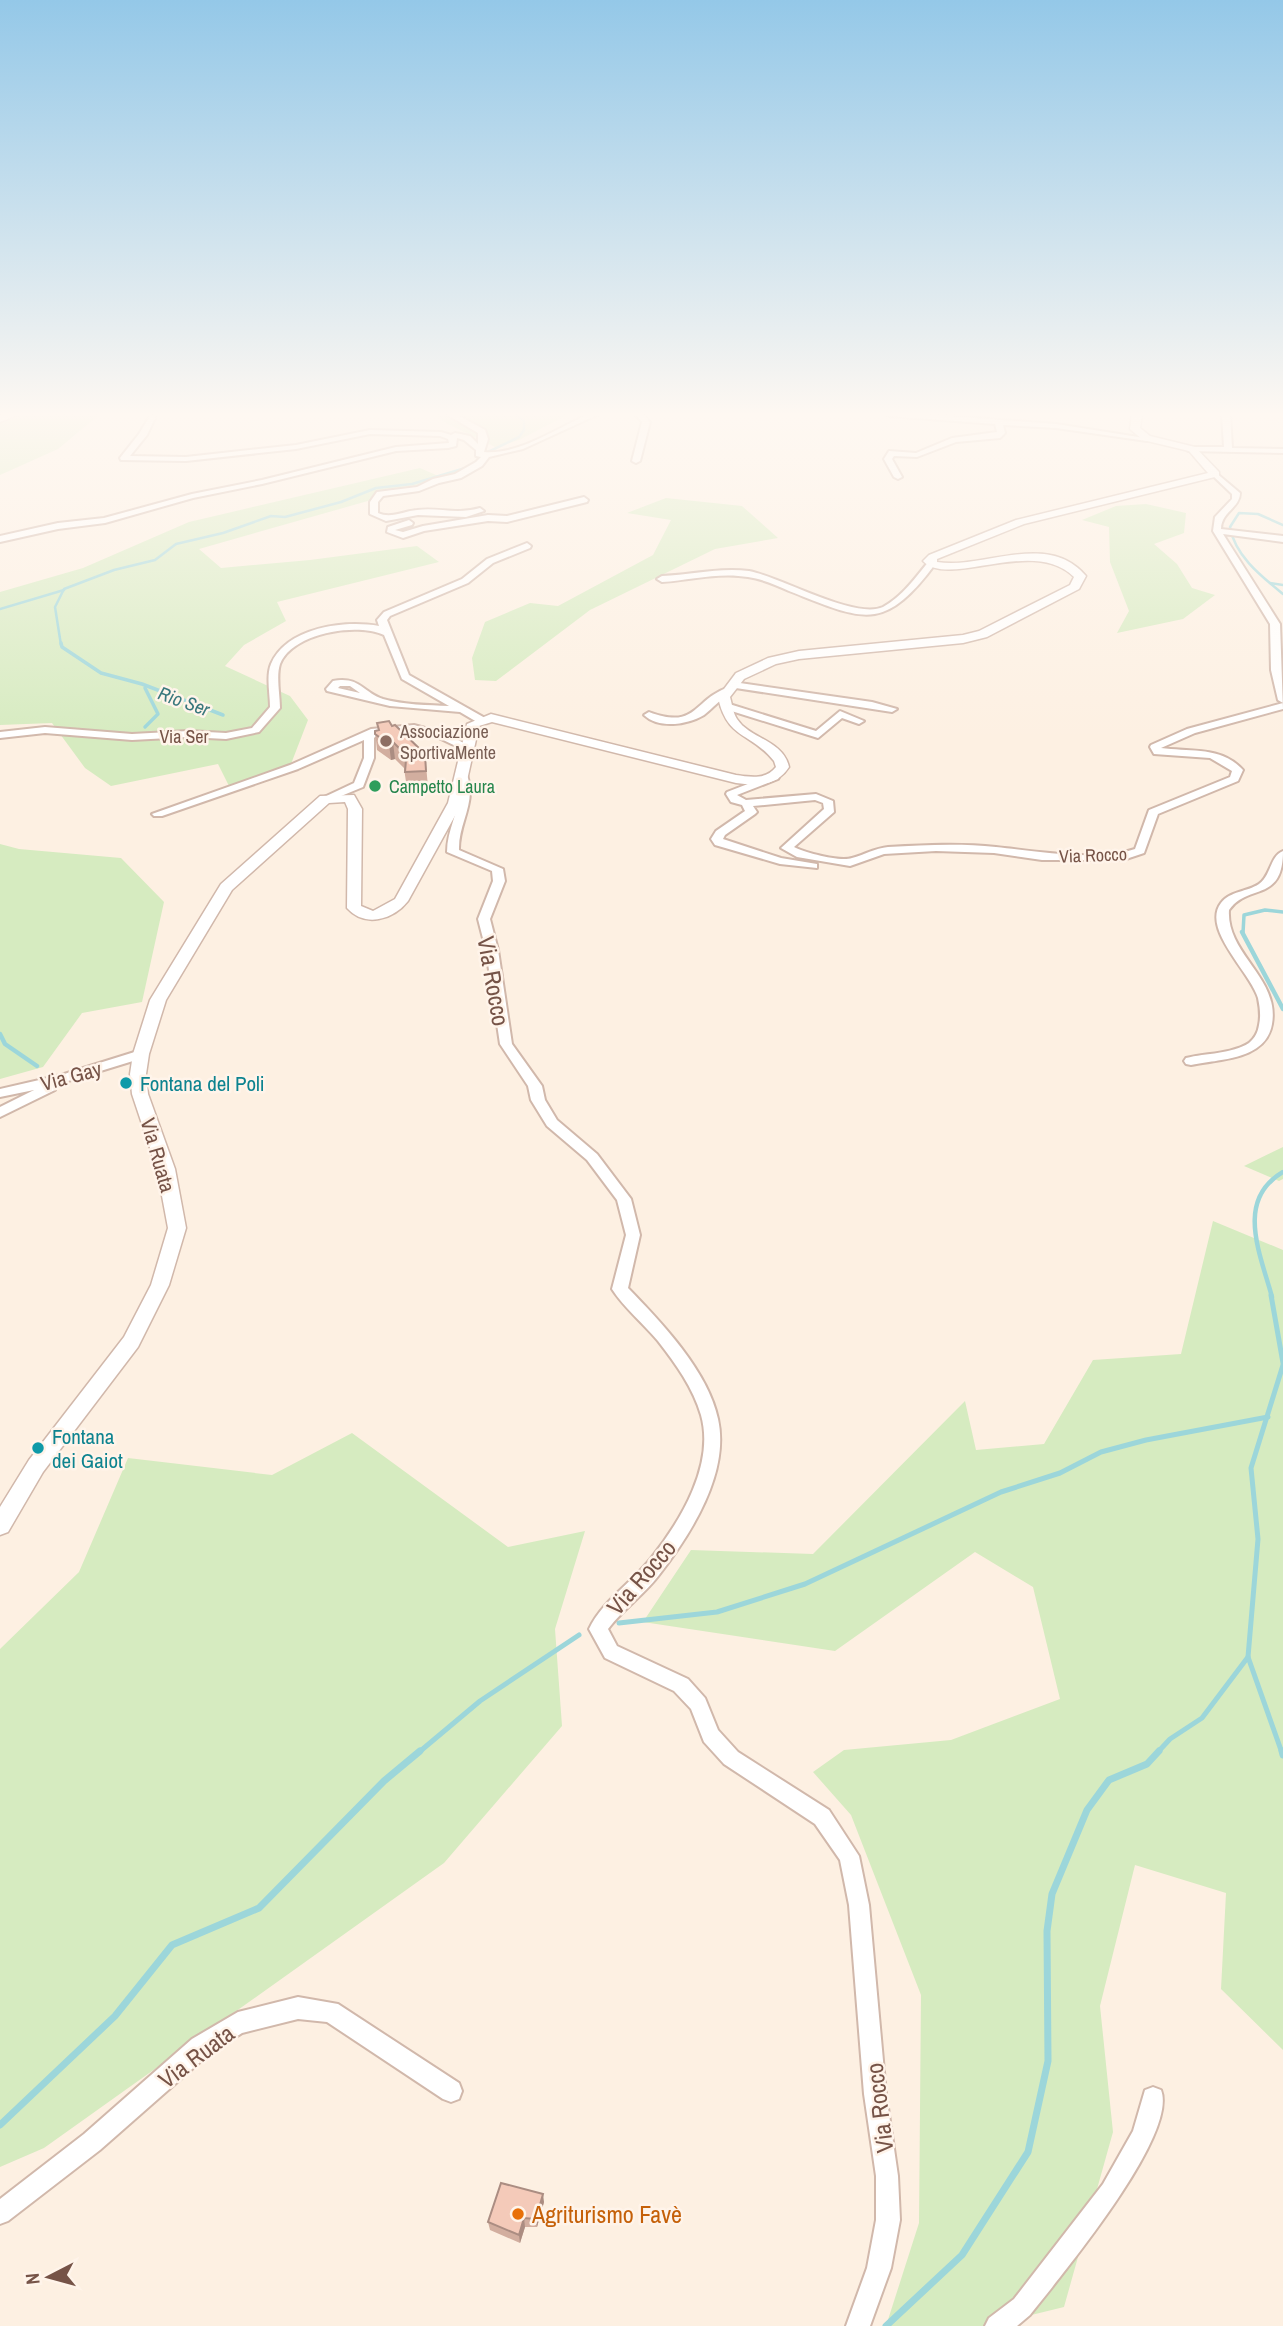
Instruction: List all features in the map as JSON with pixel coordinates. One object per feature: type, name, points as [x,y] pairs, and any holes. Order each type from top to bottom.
[{"type":"street","points":[[0,540],[58,526],[90,523]]},
{"type":"street","points":[[412,523],[397,525],[391,529],[391,533],[403,535],[461,523]]},
{"type":"street","points":[[932,563],[929,561],[933,557],[1019,523]]},
{"type":"street","points":[[1217,523],[1216,526],[1275,624],[1276,670],[1283,700]]},
{"type":"street","points":[[1219,531],[1283,539]]},
{"type":"street","points":[[527,546],[490,561],[465,581],[387,614],[382,620],[385,631],[390,636],[398,667],[405,677],[481,720],[500,719],[736,779],[765,780],[776,776]]},
{"type":"street","points":[[746,803],[735,800],[731,794],[776,776],[782,771],[783,764],[780,757],[734,724],[724,697],[740,677],[772,661],[799,655],[963,639],[983,634],[1075,587],[1080,576],[1070,565],[1037,557],[946,567],[932,563]]},
{"type":"street","points":[[662,579],[749,574],[822,600],[880,612],[908,592],[932,563]]},
{"type":"street","name":"Via Ser","points":[[0,735],[45,730],[132,737],[188,734],[226,736],[256,730],[275,708],[274,667],[289,647],[318,632],[367,627],[385,631]]},
{"type":"street","points":[[649,715],[661,721],[699,714],[717,696],[730,688],[855,701],[892,709]]},
{"type":"street","points":[[376,700],[465,712]]},
{"type":"street","points":[[726,706],[818,735],[840,714],[859,721]]},
{"type":"street","name":"Via Rocco","points":[[853,862],[850,867],[838,869],[792,863],[719,843],[717,839],[720,833],[751,812],[746,803],[816,797],[828,801],[830,810],[787,848],[800,855],[822,860],[853,862],[882,851],[936,848],[994,850],[1042,857],[1123,857],[1140,851],[1153,812],[1234,779],[1238,770],[1230,761],[1211,755],[1158,752],[1155,747],[1191,731],[1283,706]]},
{"type":"street","name":"Via Rocco","points":[[325,799],[349,798],[355,809],[354,908],[360,914],[390,913],[401,901],[420,869],[455,803],[473,724],[481,720]]},
{"type":"street","points":[[158,814],[294,767],[375,731],[414,728],[443,736],[466,747]]},
{"type":"street","points":[[325,799],[359,785],[369,758],[369,737],[375,731]]},
{"type":"street","name":"Via Rocco","points":[[462,775],[469,788],[466,805],[452,840],[453,852],[497,869],[499,881],[484,919],[492,950],[506,1044],[535,1086],[538,1100],[552,1123],[592,1157],[624,1199],[633,1235],[620,1289],[670,1344],[704,1402],[712,1435],[703,1481],[687,1519],[639,1586],[611,1608],[598,1629],[611,1652],[681,1685],[698,1704],[711,1736],[731,1758],[821,1817],[849,1856],[859,1905],[875,2094],[888,2187],[888,2220],[879,2268],[858,2326]]},
{"type":"street","name":"Via Ruata","points":[[0,1526],[36,1466],[131,1342],[160,1285],[177,1227],[166,1169],[140,1094],[138,1074],[141,1054],[159,1000],[226,887],[325,799]]},
{"type":"street","points":[[1191,1061],[1251,1048],[1259,1041],[1266,1028],[1268,1000],[1225,930],[1223,916],[1224,908],[1233,899],[1262,888],[1272,879],[1277,862],[1283,854]]},
{"type":"street","name":"Via Gay","points":[[0,1093],[63,1079],[141,1054]]},
{"type":"street","points":[[0,1113],[63,1079]]},
{"type":"street","name":"Via Ruata","points":[[0,2213],[92,2142],[200,2047],[238,2023],[299,2008],[330,2012],[451,2091]]},
{"type":"street","points":[[997,2326],[1023,2307],[1111,2192],[1143,2136],[1153,2098]]},
{"type":"green space","points":[[188,523],[292,523],[199,549],[221,568],[417,546],[439,562],[277,602],[286,621],[244,645],[225,666],[290,696],[308,720],[291,764],[229,786],[218,764],[111,786],[85,768],[52,723],[0,725],[0,592],[83,568]]},
{"type":"green space","points":[[670,523],[761,523],[778,538],[715,549],[590,610],[496,681],[475,680],[472,658],[485,622],[530,603],[558,606],[653,555]]},
{"type":"green space","points":[[1092,523],[1185,523],[1184,533],[1154,544],[1177,564],[1192,588],[1215,595],[1183,619],[1117,633],[1129,611],[1110,562],[1109,527]]},
{"type":"green space","points":[[0,844],[19,849],[121,858],[164,902],[142,1002],[82,1013],[43,1067],[0,1079]]},
{"type":"green space","points":[[1283,1147],[1283,1179],[1279,1181],[1244,1166]]},
{"type":"green space","points":[[1213,1221],[1283,1250],[1283,2050],[1221,1989],[1226,1893],[1135,1865],[1100,2006],[1113,2132],[1064,2307],[986,2326],[886,2326],[919,2223],[921,1995],[851,1815],[813,1772],[844,1750],[951,1740],[1060,1699],[1033,1587],[975,1552],[835,1651],[643,1622],[691,1550],[813,1554],[965,1401],[976,1450],[1044,1444],[1093,1360],[1181,1354]]},
{"type":"green space","points":[[352,1433],[508,1547],[585,1531],[555,1629],[562,1726],[444,1863],[44,2148],[0,2167],[0,1649],[79,1572],[128,1458],[272,1475]]},
{"type":"building","points":[[389,721],[425,754],[426,771],[405,772],[406,760],[403,752],[393,742],[389,744],[375,734],[375,731],[379,730],[377,723]]},
{"type":"building","name":"Agriturismo Favè","points":[[501,2183],[543,2194],[536,2219],[524,2218],[519,2235],[488,2222]]},
{"type":"waterway","name":"Rio Ser","points":[[63,590],[114,570],[155,560],[176,544],[253,523]]},
{"type":"waterway","points":[[1233,523],[1230,527],[1233,537],[1243,556],[1283,594]]},
{"type":"waterway","points":[[1277,523],[1283,525]]},
{"type":"waterway","points":[[1270,583],[1283,585]]},
{"type":"waterway","name":"Rio Ser","points":[[0,609],[63,590]]},
{"type":"waterway","name":"Rio Ser","points":[[61,645],[55,607],[63,590]]},
{"type":"waterway","name":"Rio Ser","points":[[61,643],[62,647],[101,673],[142,684],[223,715]]},
{"type":"waterway","name":"Rio Ser","points":[[145,688],[158,714],[145,727]]},
{"type":"waterway","points":[[1243,933],[1244,915],[1265,910],[1283,912]]},
{"type":"waterway","points":[[1242,932],[1283,1009]]},
{"type":"waterway","points":[[0,1034],[5,1044],[37,1066]]},
{"type":"waterway","points":[[1272,1297],[1258,1245],[1255,1212],[1259,1197],[1268,1184],[1283,1172]]},
{"type":"waterway","points":[[1271,1295],[1283,1363]]},
{"type":"waterway","points":[[1267,1417],[1283,1365]]},
{"type":"waterway","points":[[619,1623],[717,1612],[805,1584],[1001,1492],[1060,1473],[1101,1452],[1146,1440],[1267,1417]]},
{"type":"waterway","points":[[1248,1657],[1258,1539],[1251,1468],[1267,1417]]},
{"type":"waterway","points":[[418,1753],[480,1701],[579,1635]]},
{"type":"waterway","points":[[1157,1753],[1170,1739],[1202,1718],[1248,1657]]},
{"type":"waterway","points":[[1248,1657],[1282,1753]]},
{"type":"waterway","points":[[0,2125],[115,2016],[172,1945],[259,1908],[384,1781],[420,1751]]},
{"type":"waterway","points":[[886,2326],[962,2255],[1028,2152],[1048,2061],[1047,1931],[1052,1894],[1087,1810],[1109,1780],[1147,1764],[1159,1751]]},
{"type":"waterway","points":[[1282,1751],[1283,1755]]},
{"type":"place","name":"Associazione SportivaMente","points":[[386,741]]},
{"type":"place","name":"Campetto Laura","points":[[375,786]]},
{"type":"place","name":"Fontana del Poli","points":[[126,1083]]},
{"type":"place","name":"Fontana dei Gaiot","points":[[38,1448]]},
{"type":"place","name":"Agriturismo Favè","points":[[518,2214]]}]
